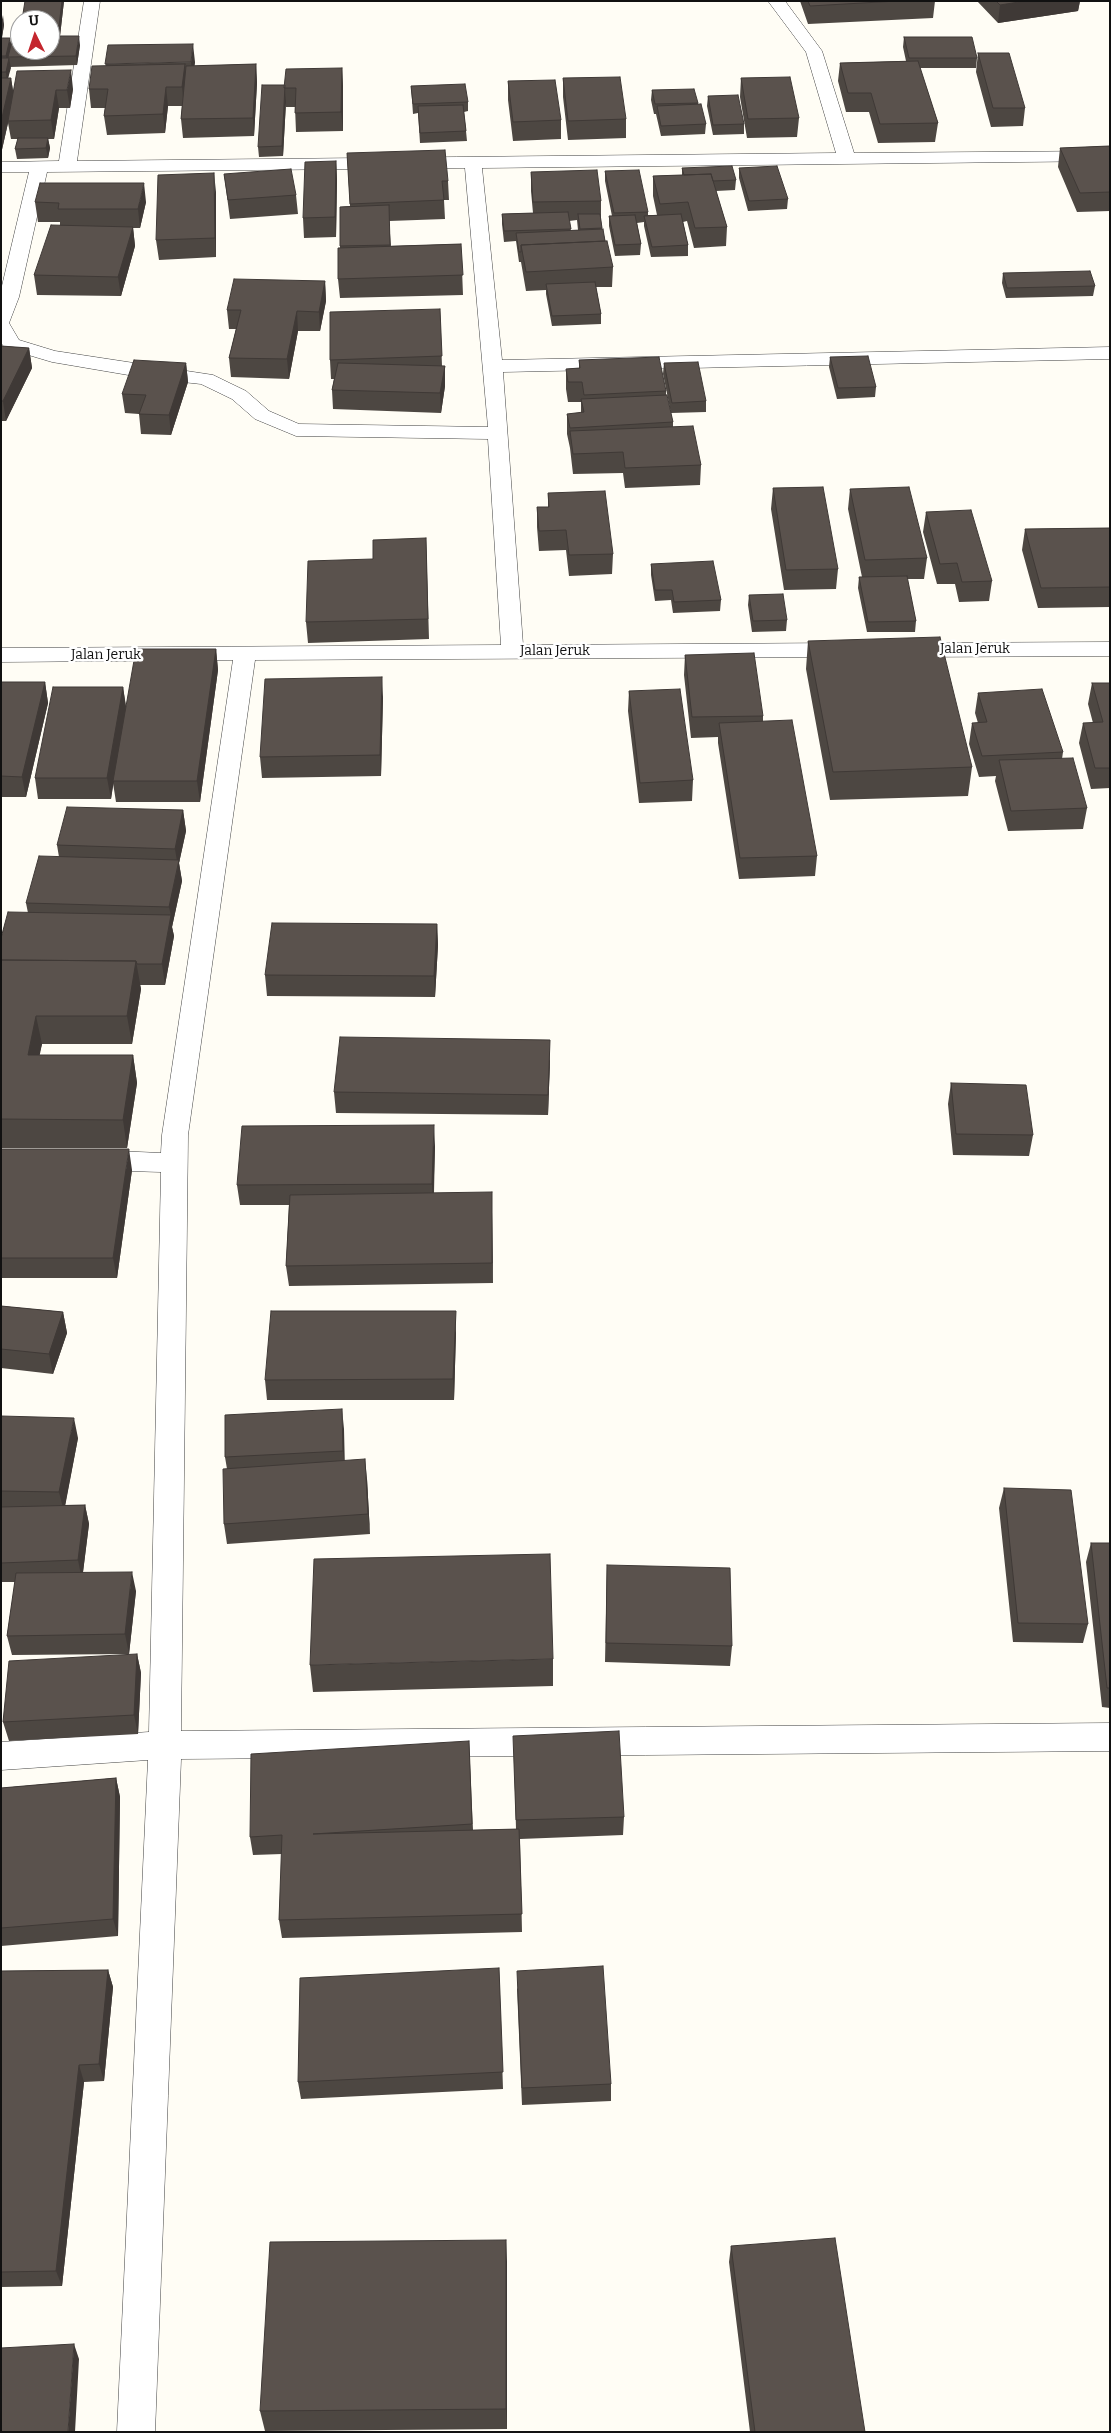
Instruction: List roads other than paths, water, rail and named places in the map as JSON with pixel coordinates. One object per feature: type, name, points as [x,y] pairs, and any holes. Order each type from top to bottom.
[{"type":"street","points":[[66,167],[92,1]]},
{"type":"street","points":[[776,1],[814,51],[847,158]]},
{"type":"street","points":[[1,167],[1110,156]]},
{"type":"street","points":[[473,162],[493,366],[512,651]]},
{"type":"street","points":[[1,321],[9,297],[39,167]]},
{"type":"street","points":[[1,326],[12,344],[52,356],[146,372],[206,379],[239,395],[262,415],[296,430],[498,433]]},
{"type":"street","points":[[493,366],[1110,353]]},
{"type":"street","name":"Jalan Jeruk","points":[[1,655],[1110,649]]},
{"type":"street","points":[[136,2432],[165,1745],[175,1135],[245,655]]},
{"type":"street","points":[[69,1159],[175,1163]]},
{"type":"street","points":[[1,1756],[165,1745],[1110,1737]]}]
